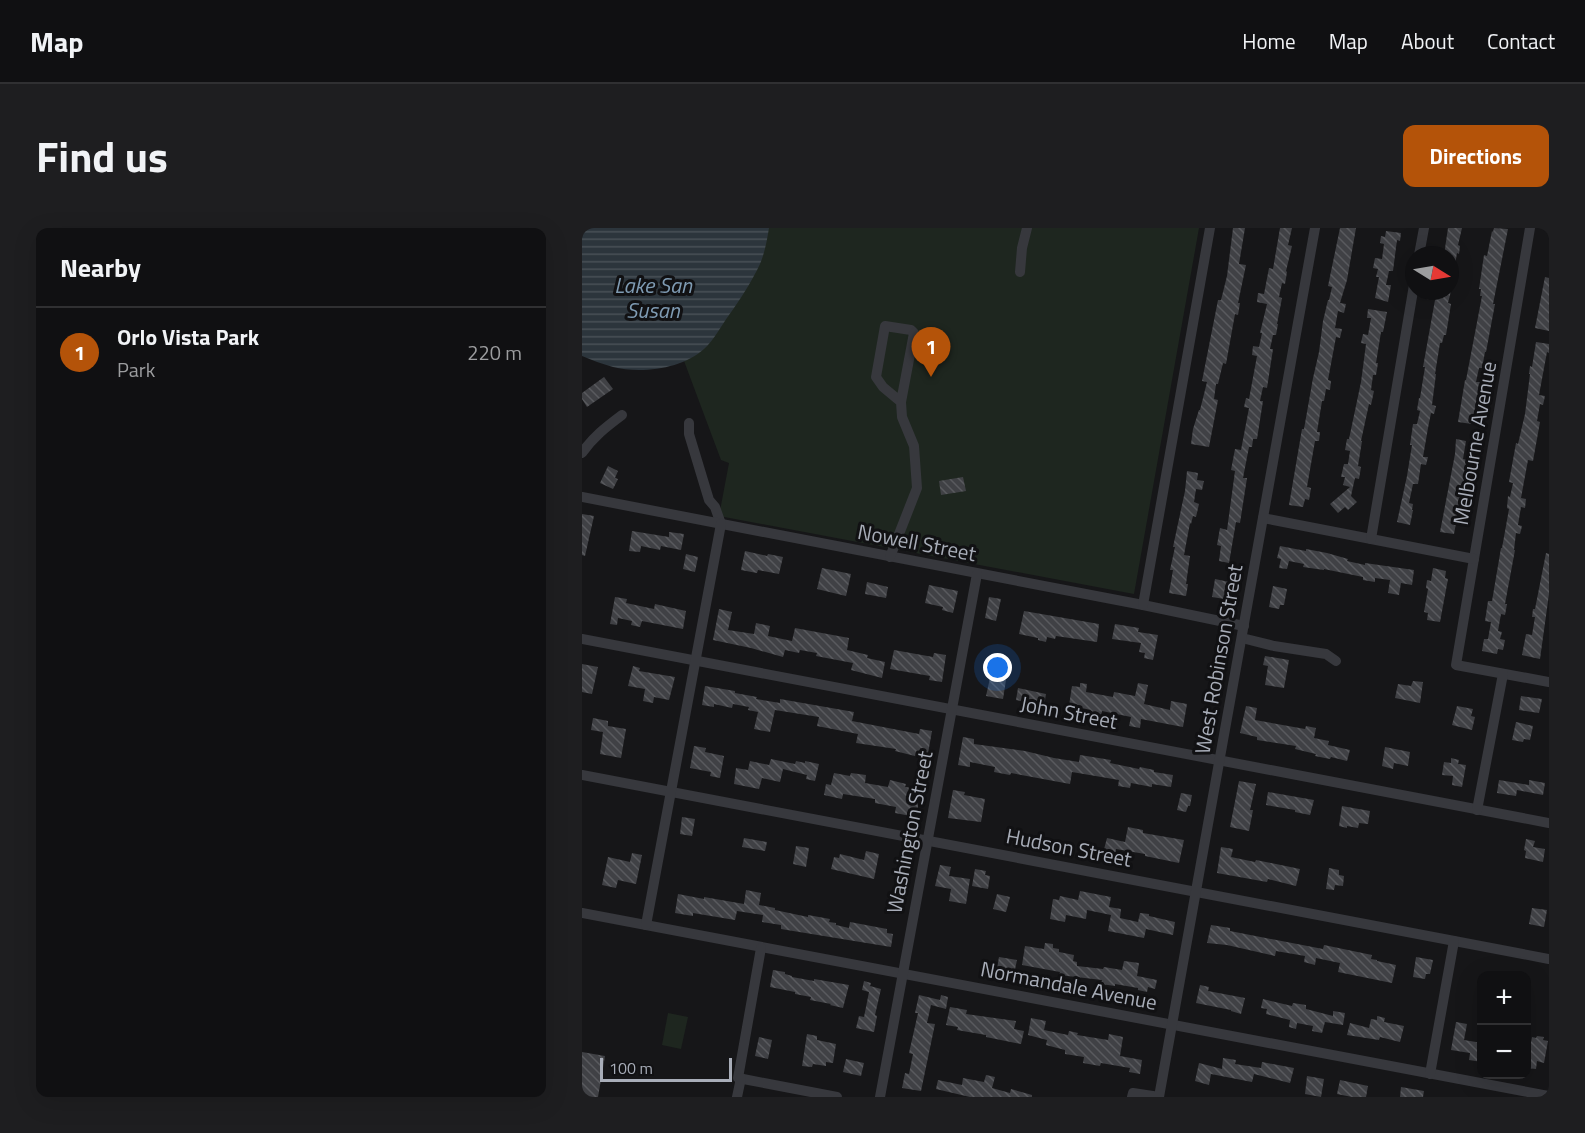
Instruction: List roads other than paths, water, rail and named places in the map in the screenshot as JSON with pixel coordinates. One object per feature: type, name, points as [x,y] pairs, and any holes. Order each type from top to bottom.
[{"type":"street","points":[[1020,272],[1027,228]]},
{"type":"street","points":[[1143,605],[1210,228]]},
{"type":"street","name":"West Robinson Street","points":[[1159,1097],[1315,228]]},
{"type":"street","points":[[1421,246],[1424,228]]},
{"type":"street","name":"Melbourne Avenue","points":[[1503,674],[1456,665],[1530,228]]},
{"type":"street","points":[[1371,539],[1411,300]]},
{"type":"street","points":[[890,557],[917,488],[914,446],[902,417],[901,402],[914,333],[911,330],[885,326],[876,377],[883,387],[901,402]]},
{"type":"street","points":[[582,453],[601,430],[622,415]]},
{"type":"street","points":[[646,925],[721,524],[715,507],[709,500],[689,423]]},
{"type":"street","name":"Nowell Street","points":[[582,497],[1244,626]]},
{"type":"street","points":[[1263,518],[1474,559]]},
{"type":"street","name":"Washington Street","points":[[880,1097],[977,574]]},
{"type":"street","points":[[1242,638],[1274,646],[1326,654],[1336,661]]},
{"type":"street","name":"John Street","points":[[582,639],[1549,823]]},
{"type":"street","points":[[1477,810],[1503,674],[1549,682]]},
{"type":"street","name":"Hudson Street","points":[[582,776],[1549,959]]},
{"type":"street","name":"Normandale Avenue","points":[[582,913],[1549,1096]]},
{"type":"street","points":[[1430,1074],[1454,941]]},
{"type":"street","points":[[737,1097],[762,948]]},
{"type":"street","points":[[739,1078],[814,1095],[837,1097]]},
{"type":"street","points":[[1132,1097],[1133,1093],[1159,1097]]},
{"type":"water","name":"Lake San Susan","points":[[582,228],[769,228],[767,242],[757,270],[742,297],[708,345],[695,356],[673,365],[636,370],[613,367],[582,356]]},
{"type":"place","name":"Orlo Vista Park","points":[[931,377]]}]
